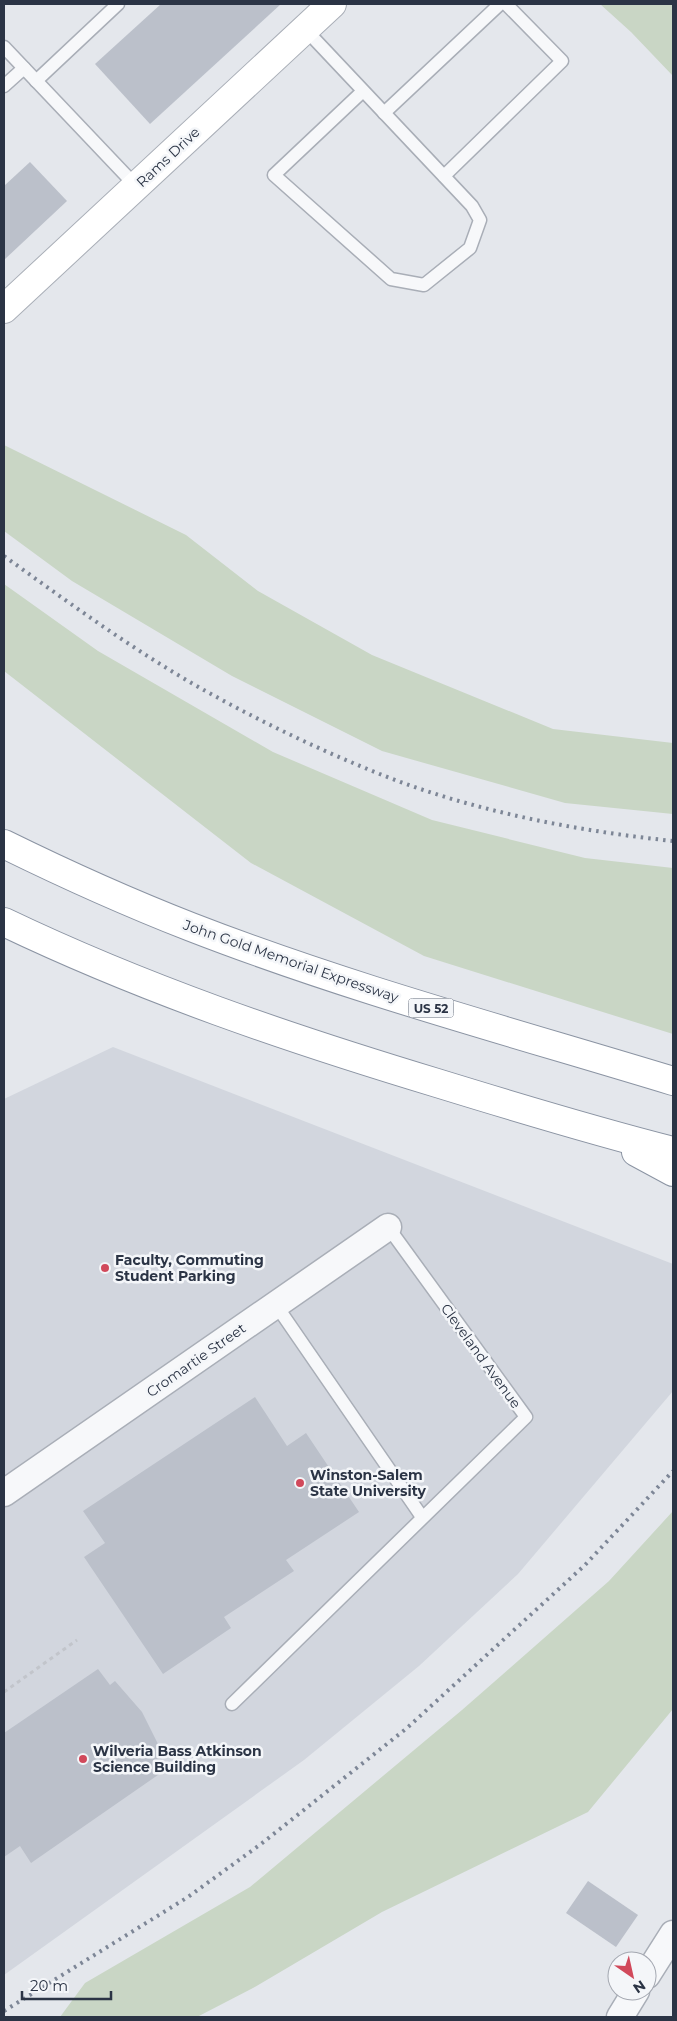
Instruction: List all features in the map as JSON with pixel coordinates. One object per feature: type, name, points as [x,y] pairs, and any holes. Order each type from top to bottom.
[{"type":"main road","name":"Rams Drive","points":[[4,309],[332,4]]},
{"type":"main road","name":"John Gold Memorial Expressway","points":[[4,844],[90,886],[191,927],[294,964],[673,1081]]},
{"type":"main road","points":[[4,922],[62,950],[165,993],[270,1031],[599,1132],[673,1151]]},
{"type":"main road","points":[[599,1132],[673,1172]]},
{"type":"street","name":"Cromartie Street","points":[[4,1493],[388,1227]]},
{"type":"street","points":[[657,1959],[673,1934]]},
{"type":"street","points":[[620,2017],[630,2001]]},
{"type":"lane","points":[[36,81],[118,4]]},
{"type":"lane","points":[[384,113],[500,4]]},
{"type":"lane","points":[[444,176],[562,61],[506,4]]},
{"type":"lane","points":[[305,29],[364,91],[472,206],[480,220],[470,248],[424,285],[391,279],[274,175],[364,91]]},
{"type":"lane","points":[[4,47],[136,186]]},
{"type":"lane","points":[[4,86],[24,68]]},
{"type":"lane","name":"Cleveland Avenue","points":[[388,1227],[526,1417],[422,1517]]},
{"type":"lane","points":[[232,1704],[422,1517],[276,1305]]},
{"type":"path","points":[[4,1692],[77,1640]]},
{"type":"shaded area","name":"Winston-Salem State University","points":[[113,1047],[673,1264],[673,1391],[518,1574],[419,1666],[304,1760],[4,1975],[4,1099]]},
{"type":"green space","points":[[600,4],[673,4],[673,76],[631,32]]},
{"type":"green space","points":[[4,445],[186,535],[258,591],[372,655],[553,729],[673,743],[673,814],[565,803],[382,751],[232,676],[72,581],[4,531]]},
{"type":"green space","points":[[4,584],[98,651],[273,752],[432,820],[585,858],[673,868],[673,1034],[424,956],[251,863],[4,671]]},
{"type":"green space","points":[[673,1511],[673,1709],[588,1812],[382,1912],[253,1988],[197,2017],[60,2017],[85,1983],[250,1887],[462,1710],[609,1581]]},
{"type":"building","points":[[161,4],[281,4],[150,124],[95,64]]},
{"type":"building","points":[[30,162],[67,201],[4,260],[4,186]]},
{"type":"building","points":[[255,1397],[287,1446],[306,1433],[359,1512],[286,1560],[294,1571],[224,1617],[231,1628],[163,1674],[84,1557],[105,1543],[83,1511]]},
{"type":"building","name":"Wilveria Bass Atkinson Science Building","points":[[98,1669],[110,1685],[115,1681],[142,1712],[160,1748],[156,1751],[168,1768],[31,1863],[20,1846],[4,1857],[4,1733]]},
{"type":"building","points":[[588,1881],[638,1915],[616,1947],[566,1913]]},
{"type":"railway","points":[[4,556],[101,625],[176,674],[262,721],[344,759],[439,795],[516,816],[595,831],[673,841]]},
{"type":"railway","points":[[4,2011],[188,1897],[261,1844],[407,1728],[585,1565],[673,1471]]},
{"type":"place","name":"Faculty, Commuting Student Parking","points":[[105,1268]]},
{"type":"place","name":"Winston-Salem State University","points":[[300,1483]]},
{"type":"place","name":"Wilveria Bass Atkinson Science Building","points":[[83,1759]]}]
